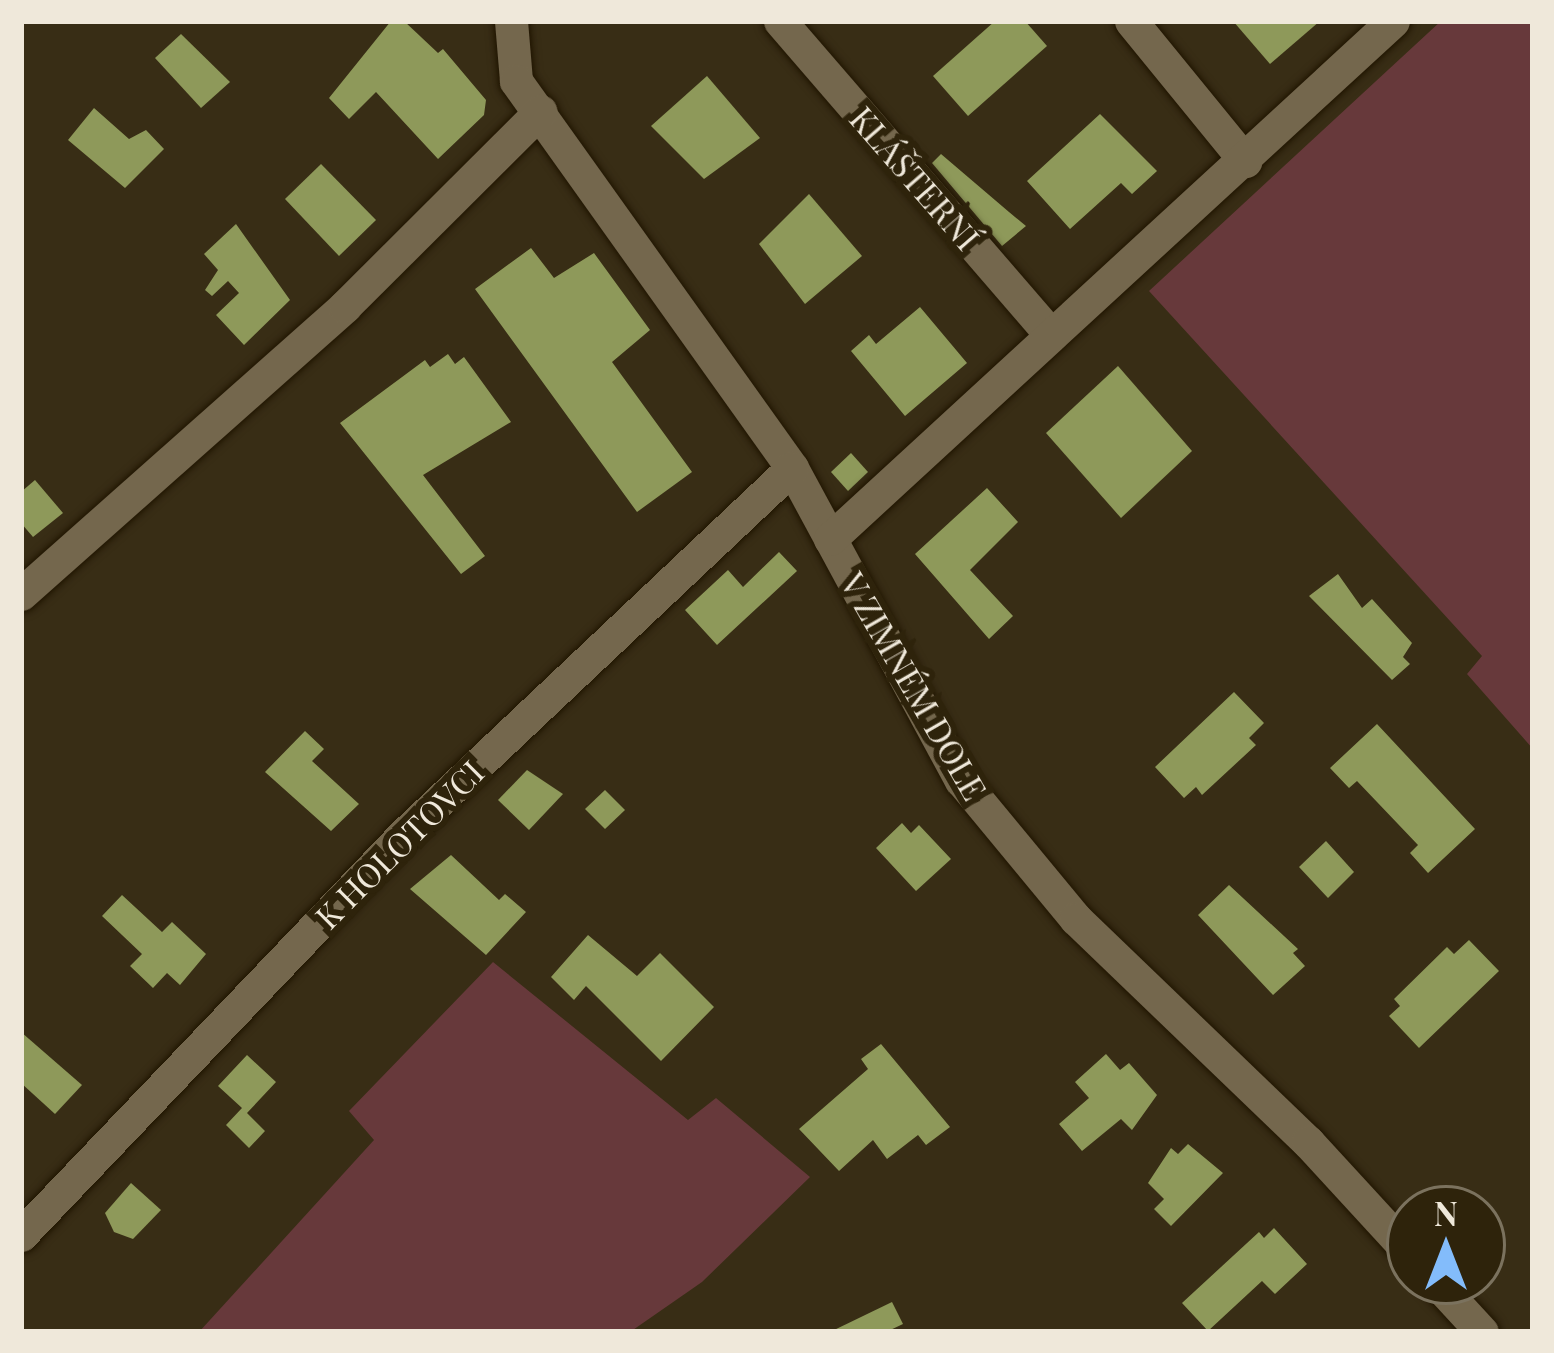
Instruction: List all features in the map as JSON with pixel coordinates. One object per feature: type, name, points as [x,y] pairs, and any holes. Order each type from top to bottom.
[{"type":"street","name":"V ZIMNÉM DOLE","points":[[511,21],[508,56],[541,112],[792,468],[961,780],[1076,919],[1308,1142],[1386,1227]]},
{"type":"street","name":"KLÁŠTERNÍ","points":[[780,21],[1051,335]]},
{"type":"street","points":[[1131,21],[1245,160]]},
{"type":"street","points":[[830,539],[1393,21]]},
{"type":"street","points":[[21,594],[345,306],[541,112]]},
{"type":"street","name":"K HOLOTOVCI","points":[[21,1235],[404,834],[792,468]]},
{"type":"street","points":[[1457,1305],[1482,1332]]},
{"type":"shaded area","points":[[1441,21],[1533,21],[1533,749],[1467,674],[1482,656],[1149,291]]},
{"type":"shaded area","points":[[493,962],[688,1120],[716,1098],[810,1177],[702,1282],[630,1332],[199,1332],[374,1140],[349,1111]]},
{"type":"building","points":[[391,21],[404,21],[438,53],[443,49],[486,100],[484,115],[438,159],[376,92],[349,119],[329,98]]},
{"type":"building","points":[[995,21],[1025,21],[1047,46],[968,116],[933,76]]},
{"type":"building","points":[[1233,21],[1320,21],[1270,64]]},
{"type":"building","points":[[181,34],[230,82],[201,108],[155,58]]},
{"type":"building","points":[[707,76],[760,138],[704,179],[651,126]]},
{"type":"building","points":[[94,108],[129,139],[146,130],[164,149],[125,188],[68,140]]},
{"type":"building","points":[[1100,114],[1157,171],[1132,194],[1121,183],[1070,229],[1027,181]]},
{"type":"building","points":[[941,154],[1026,226],[1002,246],[932,163]]},
{"type":"building","points":[[321,164],[376,220],[339,256],[285,199]]},
{"type":"building","points":[[809,194],[862,256],[805,304],[759,244]]},
{"type":"building","points":[[236,224],[290,300],[244,345],[216,315],[239,293],[228,281],[212,296],[205,290],[218,270],[204,254]]},
{"type":"building","points":[[531,248],[554,278],[594,253],[650,330],[612,362],[692,472],[637,512],[475,289]]},
{"type":"building","points":[[920,307],[967,363],[905,416],[851,351],[869,335],[876,344]]},
{"type":"building","points":[[448,354],[455,364],[464,357],[511,422],[423,475],[485,556],[461,574],[340,423],[425,360],[430,367]]},
{"type":"building","points":[[1118,366],[1192,451],[1121,518],[1046,433]]},
{"type":"building","points":[[851,453],[868,472],[848,491],[831,472]]},
{"type":"building","points":[[35,480],[63,513],[33,537],[21,523],[21,492]]},
{"type":"building","points":[[987,488],[1018,522],[970,570],[1013,616],[989,639],[915,554]]},
{"type":"building","points":[[779,552],[797,571],[717,645],[685,610],[728,570],[743,587]]},
{"type":"building","points":[[1338,574],[1362,608],[1372,599],[1412,643],[1403,657],[1410,664],[1392,680],[1309,596]]},
{"type":"building","points":[[1234,692],[1264,723],[1249,738],[1256,745],[1202,795],[1196,787],[1184,798],[1155,767]]},
{"type":"building","points":[[1377,724],[1475,829],[1428,873],[1410,853],[1418,845],[1357,781],[1349,788],[1330,768]]},
{"type":"building","points":[[305,731],[324,749],[312,761],[359,804],[331,831],[265,772]]},
{"type":"building","points":[[527,770],[563,794],[529,830],[498,800]]},
{"type":"building","points":[[605,790],[625,810],[605,829],[585,809]]},
{"type":"building","points":[[902,823],[911,833],[919,825],[951,859],[916,891],[876,848]]},
{"type":"building","points":[[1326,841],[1354,872],[1328,898],[1299,867]]},
{"type":"building","points":[[451,855],[499,900],[505,894],[526,912],[486,955],[410,889]]},
{"type":"building","points":[[1229,885],[1298,949],[1293,953],[1305,966],[1273,995],[1198,915]]},
{"type":"building","points":[[122,895],[162,932],[172,922],[206,954],[180,985],[167,973],[153,988],[130,966],[142,954],[102,916]]},
{"type":"building","points":[[588,935],[637,976],[660,953],[714,1007],[661,1061],[586,986],[574,1000],[551,977]]},
{"type":"building","points":[[1469,940],[1499,971],[1419,1048],[1389,1016],[1400,1006],[1394,999],[1447,947],[1454,954]]},
{"type":"building","points":[[21,1032],[82,1085],[55,1114],[21,1083]]},
{"type":"building","points":[[881,1044],[950,1127],[926,1145],[918,1135],[887,1159],[873,1140],[839,1171],[799,1129],[868,1069],[861,1059]]},
{"type":"building","points":[[1106,1054],[1120,1070],[1129,1063],[1157,1095],[1132,1130],[1121,1119],[1082,1151],[1059,1124],[1089,1098],[1075,1082]]},
{"type":"building","points":[[247,1055],[276,1082],[247,1113],[265,1131],[249,1148],[226,1125],[242,1108],[218,1086]]},
{"type":"building","points":[[1188,1144],[1223,1173],[1171,1226],[1154,1209],[1164,1199],[1148,1183],[1171,1148],[1178,1154]]},
{"type":"building","points":[[131,1183],[161,1210],[133,1239],[114,1232],[105,1213]]},
{"type":"building","points":[[1274,1228],[1307,1264],[1275,1294],[1262,1281],[1208,1331],[1182,1303],[1259,1232],[1264,1238]]},
{"type":"building","points":[[892,1302],[903,1324],[886,1332],[830,1332]]}]
